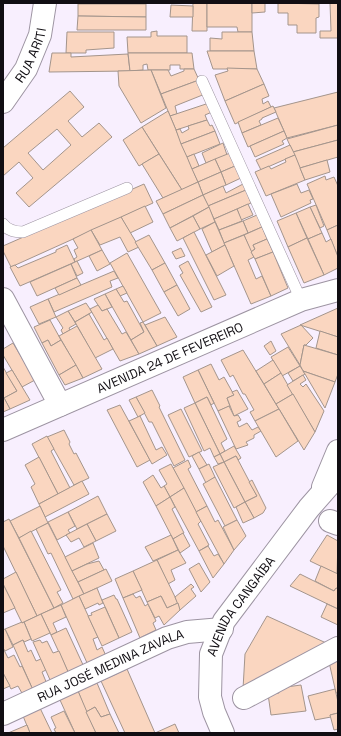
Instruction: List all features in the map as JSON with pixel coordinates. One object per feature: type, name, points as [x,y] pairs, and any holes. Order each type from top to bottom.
[{"type":"street","name":"RUA ARITI","points":[[3,102],[26,69],[40,35],[45,3]]},
{"type":"street","name":"AVENIDA 24 DE FEVEREIRO","points":[[3,430],[301,300],[338,290]]},
{"type":"street","points":[[3,299],[60,405]]},
{"type":"street","name":"AVENIDA CANGAÍBA","points":[[321,494],[338,451]]},
{"type":"street","name":"AVENIDA CANGAÍBA","points":[[223,733],[214,712],[210,697],[211,654],[224,621],[321,494],[338,475]]},
{"type":"street","name":"RUA JOSÉ MEDINA ZAVALA","points":[[3,714],[167,638],[187,632],[222,629]]},
{"type":"street","points":[[244,698],[338,648]]},
{"type":"lane","points":[[202,81],[301,300]]},
{"type":"lane","points":[[3,224],[6,228],[15,232],[23,232],[127,188]]},
{"type":"building","points":[[193,3],[207,3],[207,31],[192,31]]},
{"type":"building","points":[[207,3],[252,3],[252,32],[238,32],[237,27],[207,27]]},
{"type":"building","points":[[252,3],[265,3],[265,12],[252,13]]},
{"type":"building","points":[[278,3],[319,4],[319,17],[316,18],[316,33],[297,33],[297,25],[288,25],[288,13],[278,13]]},
{"type":"building","points":[[330,3],[338,3],[338,38],[320,38],[320,31],[331,31]]},
{"type":"building","points":[[78,4],[146,4],[146,17],[78,16]]},
{"type":"building","points":[[171,5],[193,6],[193,17],[170,17]]},
{"type":"building","points":[[78,16],[146,17],[146,30],[77,30]]},
{"type":"building","points":[[157,31],[157,36],[187,36],[187,53],[128,53],[127,37],[151,37],[151,32]]},
{"type":"building","points":[[67,32],[114,32],[114,48],[86,50],[86,53],[66,53]]},
{"type":"building","points":[[222,32],[252,32],[254,51],[210,51],[210,38],[222,39]]},
{"type":"building","points":[[207,51],[254,51],[257,69],[213,69]]},
{"type":"building","points":[[52,53],[71,53],[71,57],[128,54],[130,71],[49,72]]},
{"type":"building","points":[[128,53],[192,53],[194,69],[180,69],[180,65],[170,65],[170,70],[148,70],[147,64],[143,65],[143,70],[130,71]]},
{"type":"building","points":[[227,68],[257,69],[264,84],[225,101],[215,75],[228,71]]},
{"type":"building","points":[[184,69],[194,69],[199,80],[161,94],[151,70],[168,70],[171,76],[184,71]]},
{"type":"building","points":[[151,70],[166,108],[141,123],[119,86],[118,71]]},
{"type":"building","points":[[199,80],[205,94],[175,106],[177,114],[170,116],[161,94]]},
{"type":"building","points":[[264,84],[269,96],[262,99],[263,104],[268,101],[271,107],[235,124],[225,101]]},
{"type":"building","points":[[70,91],[84,107],[68,121],[82,137],[99,123],[112,137],[29,207],[16,193],[33,178],[19,162],[3,176],[3,148]],"holes":[[[57,129],[71,145],[43,170],[28,153]]]},
{"type":"building","points":[[338,92],[338,125],[287,138],[274,108]]},
{"type":"building","points":[[209,103],[212,112],[205,115],[207,120],[176,130],[170,116]]},
{"type":"building","points":[[273,106],[276,112],[262,118],[259,121],[261,125],[242,133],[238,122]]},
{"type":"building","points":[[168,111],[198,182],[182,190],[142,127]]},
{"type":"building","points":[[278,118],[284,131],[248,147],[242,133]]},
{"type":"building","points":[[207,120],[215,131],[181,144],[176,130],[180,129],[182,133],[189,129],[188,126]]},
{"type":"building","points":[[338,125],[338,140],[293,152],[287,139]]},
{"type":"building","points":[[142,127],[159,154],[139,166],[123,140]]},
{"type":"building","points":[[215,131],[220,144],[187,157],[181,144]]},
{"type":"building","points":[[284,131],[287,138],[282,141],[284,144],[255,157],[250,146]]},
{"type":"building","points":[[338,140],[338,157],[300,168],[293,152]]},
{"type":"building","points":[[223,143],[227,155],[206,163],[202,153]]},
{"type":"building","points":[[290,145],[295,155],[261,170],[256,160]]},
{"type":"building","points":[[230,153],[235,166],[221,172],[215,159]]},
{"type":"building","points":[[159,154],[182,190],[163,198],[142,164]]},
{"type":"building","points":[[194,154],[199,166],[192,169],[187,157]]},
{"type":"building","points":[[295,155],[305,180],[266,196],[255,172],[269,166],[271,169],[286,162],[285,159]]},
{"type":"building","points":[[215,159],[221,172],[198,182],[192,169]]},
{"type":"building","points":[[327,160],[330,172],[305,180],[300,168]]},
{"type":"building","points":[[235,166],[241,178],[226,185],[221,172]]},
{"type":"building","points":[[221,172],[226,185],[203,195],[198,182]]},
{"type":"building","points":[[325,176],[326,180],[334,177],[338,186],[338,225],[327,230],[307,184]]},
{"type":"building","points":[[198,182],[203,195],[163,214],[156,201]]},
{"type":"building","points":[[144,184],[153,203],[11,267],[3,251],[3,246]]},
{"type":"building","points":[[243,184],[246,190],[208,206],[203,195],[223,186],[226,193]]},
{"type":"building","points":[[297,184],[301,193],[309,190],[313,199],[310,200],[311,203],[281,217],[271,194]]},
{"type":"building","points":[[246,190],[251,203],[214,219],[208,206]]},
{"type":"building","points":[[203,195],[209,207],[170,228],[163,214]]},
{"type":"building","points":[[248,204],[253,215],[241,220],[237,209]]},
{"type":"building","points":[[316,205],[324,226],[320,228],[310,207]]},
{"type":"building","points":[[145,206],[153,222],[130,233],[121,217]]},
{"type":"building","points":[[209,207],[215,222],[200,229],[193,216]]},
{"type":"building","points":[[310,207],[322,233],[308,239],[296,213]]},
{"type":"building","points":[[237,209],[242,221],[219,230],[214,219]]},
{"type":"building","points":[[296,213],[307,238],[288,247],[277,221]]},
{"type":"building","points":[[257,215],[262,227],[248,233],[243,221]]},
{"type":"building","points":[[193,216],[200,229],[177,241],[170,228]]},
{"type":"building","points":[[121,217],[139,247],[128,252],[120,237],[100,245],[91,230]]},
{"type":"building","points":[[243,221],[248,233],[224,243],[219,230]]},
{"type":"building","points":[[215,222],[225,245],[212,252],[202,229]]},
{"type":"building","points":[[338,225],[338,257],[327,230]]},
{"type":"building","points":[[262,227],[267,239],[253,245],[255,249],[251,252],[244,235]]},
{"type":"building","points":[[91,230],[102,250],[75,262],[74,259],[77,257],[74,250],[78,248],[73,239]]},
{"type":"building","points":[[194,232],[226,295],[214,300],[183,238]]},
{"type":"building","points":[[322,233],[326,242],[331,239],[338,257],[338,268],[324,275],[308,239]]},
{"type":"building","points":[[149,235],[165,263],[152,270],[135,242]]},
{"type":"building","points":[[244,235],[254,257],[248,260],[256,279],[262,276],[271,296],[251,304],[224,243]]},
{"type":"building","points":[[307,238],[324,275],[304,283],[288,247]]},
{"type":"building","points":[[267,239],[273,252],[255,259],[251,252],[255,249],[253,245]]},
{"type":"building","points":[[67,245],[75,262],[20,286],[10,267],[15,265],[18,268],[56,252],[56,250]]},
{"type":"building","points":[[225,245],[234,266],[217,276],[206,255]]},
{"type":"building","points":[[181,248],[185,256],[176,259],[172,252]]},
{"type":"building","points":[[102,250],[110,264],[97,271],[89,256]]},
{"type":"building","points":[[273,252],[288,288],[271,296],[255,259]]},
{"type":"building","points":[[127,253],[161,313],[143,322],[110,263]]},
{"type":"building","points":[[77,261],[83,273],[77,276],[71,264]]},
{"type":"building","points":[[188,261],[212,307],[201,312],[180,275],[183,273],[179,266]]},
{"type":"building","points":[[165,263],[177,285],[164,292],[152,270]]},
{"type":"building","points":[[71,264],[77,278],[37,296],[30,282]]},
{"type":"building","points":[[114,271],[118,278],[110,281],[112,287],[54,312],[48,299]]},
{"type":"building","points":[[77,278],[81,285],[59,295],[55,288]]},
{"type":"building","points":[[177,285],[190,309],[178,316],[164,292]]},
{"type":"building","points":[[123,286],[127,293],[120,296],[116,289]]},
{"type":"building","points":[[116,289],[124,302],[127,301],[144,332],[131,340],[105,294]]},
{"type":"building","points":[[105,294],[112,307],[102,311],[94,299]]},
{"type":"building","points":[[48,299],[56,317],[39,324],[30,307]]},
{"type":"building","points":[[86,303],[92,312],[75,322],[68,311]]},
{"type":"building","points":[[98,305],[102,311],[107,309],[122,334],[126,332],[139,354],[120,361],[90,309]]},
{"type":"building","points":[[338,308],[338,337],[300,325]]},
{"type":"building","points":[[68,311],[76,324],[63,334],[61,330],[63,328],[56,317]]},
{"type":"building","points":[[89,314],[104,340],[107,338],[113,349],[95,358],[75,322]]},
{"type":"building","points":[[165,317],[177,337],[157,346],[145,325]]},
{"type":"building","points":[[50,320],[61,340],[51,346],[48,340],[42,343],[34,327]]},
{"type":"building","points":[[143,322],[157,346],[139,354],[131,340],[144,332],[140,323]]},
{"type":"building","points":[[301,325],[313,338],[306,345],[304,345],[300,365],[281,334]]},
{"type":"building","points":[[77,326],[102,369],[83,378],[59,336]]},
{"type":"building","points":[[320,331],[338,337],[338,355],[316,348]]},
{"type":"building","points":[[48,340],[51,346],[61,340],[76,365],[59,375],[42,343]]},
{"type":"building","points":[[271,341],[276,351],[270,355],[264,346]]},
{"type":"building","points":[[13,343],[35,380],[22,387],[3,355],[3,349]]},
{"type":"building","points":[[304,345],[338,355],[338,374],[335,382],[303,371],[300,365]]},
{"type":"building","points":[[288,347],[300,366],[282,376],[271,357]]},
{"type":"building","points":[[243,350],[279,409],[255,421],[250,412],[254,410],[245,394],[243,394],[233,375],[230,377],[221,360]]},
{"type":"building","points":[[273,360],[281,373],[264,384],[256,371]]},
{"type":"building","points":[[211,364],[219,380],[224,377],[234,395],[227,398],[230,406],[218,411],[198,370]]},
{"type":"building","points":[[76,365],[83,378],[65,385],[59,375]]},
{"type":"building","points":[[300,366],[305,374],[293,381],[288,373]]},
{"type":"building","points":[[3,367],[17,391],[4,398],[3,396]]},
{"type":"building","points":[[12,370],[30,400],[10,409],[4,398],[17,391],[6,373]]},
{"type":"building","points":[[198,370],[214,403],[211,405],[207,397],[195,403],[183,377]]},
{"type":"building","points":[[303,371],[335,382],[325,408],[305,374]]},
{"type":"building","points":[[281,373],[293,394],[276,404],[264,384]]},
{"type":"building","points":[[303,375],[306,380],[300,384],[303,387],[306,384],[324,411],[315,432],[287,385]]},
{"type":"building","points":[[152,390],[185,460],[174,466],[152,422],[149,422],[136,397]]},
{"type":"building","points":[[237,390],[248,409],[234,416],[227,398],[234,395],[232,392]]},
{"type":"building","points":[[293,394],[315,432],[304,450],[276,404]]},
{"type":"building","points":[[3,396],[10,409],[3,412]]},
{"type":"building","points":[[136,397],[145,413],[138,417],[129,400]]},
{"type":"building","points":[[207,397],[227,439],[221,443],[225,451],[220,454],[195,403]]},
{"type":"building","points":[[195,403],[220,454],[214,457],[210,448],[204,451],[184,408]]},
{"type":"building","points":[[120,405],[150,460],[137,467],[107,410]]},
{"type":"building","points":[[229,406],[234,416],[238,415],[241,420],[237,422],[239,427],[247,423],[252,430],[258,427],[261,431],[254,435],[254,438],[246,442],[248,445],[236,449],[218,411]]},
{"type":"building","points":[[181,409],[202,451],[189,457],[168,415]]},
{"type":"building","points":[[279,409],[298,441],[276,457],[255,421]]},
{"type":"building","points":[[140,416],[156,450],[162,447],[167,455],[152,464],[129,421]]},
{"type":"building","points":[[64,430],[74,454],[76,453],[89,478],[74,485],[47,437]]},
{"type":"building","points":[[47,436],[54,449],[51,451],[70,488],[58,494],[32,444]]},
{"type":"building","points":[[234,446],[241,458],[238,460],[236,456],[224,462],[220,454]]},
{"type":"building","points":[[199,452],[207,465],[199,469],[192,456]]},
{"type":"building","points":[[220,454],[224,462],[218,464],[214,457]]},
{"type":"building","points":[[236,456],[257,496],[245,502],[224,462]]},
{"type":"building","points":[[39,457],[58,494],[39,504],[31,487],[35,484],[25,465]]},
{"type":"building","points":[[188,460],[191,467],[188,469],[207,506],[196,512],[173,468]]},
{"type":"building","points":[[224,462],[245,502],[234,508],[213,467]]},
{"type":"building","points":[[171,464],[184,488],[170,497],[164,486],[167,484],[159,470]]},
{"type":"building","points":[[209,464],[215,477],[206,483],[199,469]]},
{"type":"building","points":[[153,475],[161,488],[164,486],[170,497],[156,506],[143,482]]},
{"type":"building","points":[[215,477],[237,520],[225,526],[203,484]]},
{"type":"building","points":[[252,480],[266,508],[263,513],[254,518],[245,502],[257,496],[249,482]]},
{"type":"building","points":[[82,481],[89,494],[45,517],[39,504]]},
{"type":"building","points":[[184,488],[201,521],[198,524],[209,545],[199,551],[170,497]]},
{"type":"building","points":[[98,496],[107,514],[77,529],[68,512]]},
{"type":"building","points":[[170,497],[175,507],[172,509],[184,533],[173,539],[156,506]]},
{"type":"building","points":[[245,502],[254,518],[243,523],[236,507]]},
{"type":"building","points":[[40,506],[48,523],[19,538],[10,521]]},
{"type":"building","points":[[207,506],[215,522],[218,520],[234,550],[224,564],[196,512]]},
{"type":"building","points":[[68,512],[75,526],[68,530],[70,533],[57,540],[48,522]]},
{"type":"building","points":[[107,514],[116,531],[96,541],[87,524]]},
{"type":"building","points":[[9,519],[54,608],[37,616],[3,546],[3,522]]},
{"type":"building","points":[[237,520],[246,536],[234,550],[223,527]]},
{"type":"building","points":[[48,523],[84,594],[73,599],[51,553],[48,554],[36,529]]},
{"type":"building","points":[[87,524],[96,541],[84,547],[79,538],[71,542],[66,535]]},
{"type":"building","points":[[31,531],[61,590],[57,592],[63,603],[54,608],[19,538]]},
{"type":"building","points":[[183,533],[190,546],[180,553],[173,539]]},
{"type":"building","points":[[171,535],[178,550],[153,561],[145,547]]},
{"type":"building","points":[[327,535],[338,541],[337,574],[310,561]]},
{"type":"building","points":[[93,543],[99,558],[72,571],[65,557]]},
{"type":"building","points":[[208,546],[214,556],[218,554],[224,564],[213,578],[199,551]]},
{"type":"building","points":[[178,550],[186,563],[171,570],[175,580],[168,584],[157,560]]},
{"type":"building","points":[[157,560],[178,603],[167,608],[161,596],[147,602],[133,571]]},
{"type":"building","points":[[99,561],[104,570],[78,582],[72,571],[87,564]]},
{"type":"building","points":[[199,563],[210,582],[201,592],[189,569]]},
{"type":"building","points":[[321,566],[338,574],[338,589],[336,588],[334,591],[315,581]]},
{"type":"building","points":[[106,569],[112,581],[84,594],[78,582]]},
{"type":"building","points":[[133,571],[142,590],[123,598],[115,579]]},
{"type":"building","points":[[16,572],[37,616],[22,623],[3,584],[3,579]]},
{"type":"building","points":[[300,574],[334,591],[336,588],[338,589],[338,609],[290,586]]},
{"type":"building","points":[[3,584],[15,608],[3,613]]},
{"type":"building","points":[[191,584],[194,587],[191,589],[196,596],[180,610],[175,597]]},
{"type":"building","points":[[97,588],[103,603],[99,605],[98,603],[85,609],[79,596]]},
{"type":"building","points":[[133,594],[136,598],[140,596],[145,606],[148,604],[156,621],[153,623],[156,630],[140,638],[123,598]]},
{"type":"building","points":[[114,595],[132,632],[119,638],[102,600]]},
{"type":"building","points":[[79,596],[98,637],[93,639],[97,650],[102,647],[106,656],[88,665],[61,605]]},
{"type":"building","points":[[161,596],[167,608],[178,603],[180,610],[164,625],[159,616],[155,618],[147,602]]},
{"type":"building","points":[[327,604],[338,609],[338,625],[321,617]]},
{"type":"building","points":[[61,605],[66,617],[53,623],[57,632],[51,635],[41,614]]},
{"type":"building","points":[[105,607],[119,638],[102,646],[88,616],[92,615],[91,613]]},
{"type":"building","points":[[41,614],[50,633],[32,641],[24,622]]},
{"type":"building","points":[[267,616],[335,647],[243,689],[245,654]]},
{"type":"building","points":[[24,622],[31,639],[24,642],[23,640],[13,645],[5,629]]},
{"type":"building","points":[[66,628],[84,667],[69,674],[51,635]]},
{"type":"building","points":[[5,629],[13,647],[5,651],[3,648],[3,630]]},
{"type":"building","points":[[23,640],[28,652],[31,650],[36,661],[41,659],[46,670],[42,672],[47,684],[33,690],[13,645]]},
{"type":"building","points":[[40,640],[42,643],[47,641],[53,653],[59,651],[69,674],[51,682],[33,642]]},
{"type":"building","points":[[3,648],[8,658],[14,655],[20,667],[22,666],[33,690],[23,695],[18,686],[11,689],[3,673]]},
{"type":"building","points":[[338,658],[338,693],[336,693],[329,662]]},
{"type":"building","points":[[127,669],[155,733],[125,733],[101,681]]},
{"type":"building","points":[[3,673],[10,686],[3,689]]},
{"type":"building","points":[[97,683],[110,714],[101,717],[95,707],[86,712],[78,691]]},
{"type":"building","points":[[301,685],[306,711],[271,715],[268,694],[279,693],[279,688]]},
{"type":"building","points":[[335,689],[338,702],[338,713],[330,715],[331,717],[315,720],[308,696]]},
{"type":"building","points":[[78,691],[96,733],[75,733],[60,700]]},
{"type":"building","points":[[95,707],[101,717],[110,714],[119,733],[96,733],[86,712]]},
{"type":"building","points":[[40,708],[52,733],[30,733],[23,716]]},
{"type":"building","points":[[64,711],[75,733],[56,733],[54,729],[56,728],[51,717]]},
{"type":"building","points":[[338,713],[338,729],[334,730],[330,715]]},
{"type":"building","points":[[175,724],[179,733],[155,733]]},
{"type":"building","points":[[27,725],[30,733],[8,733]]}]
